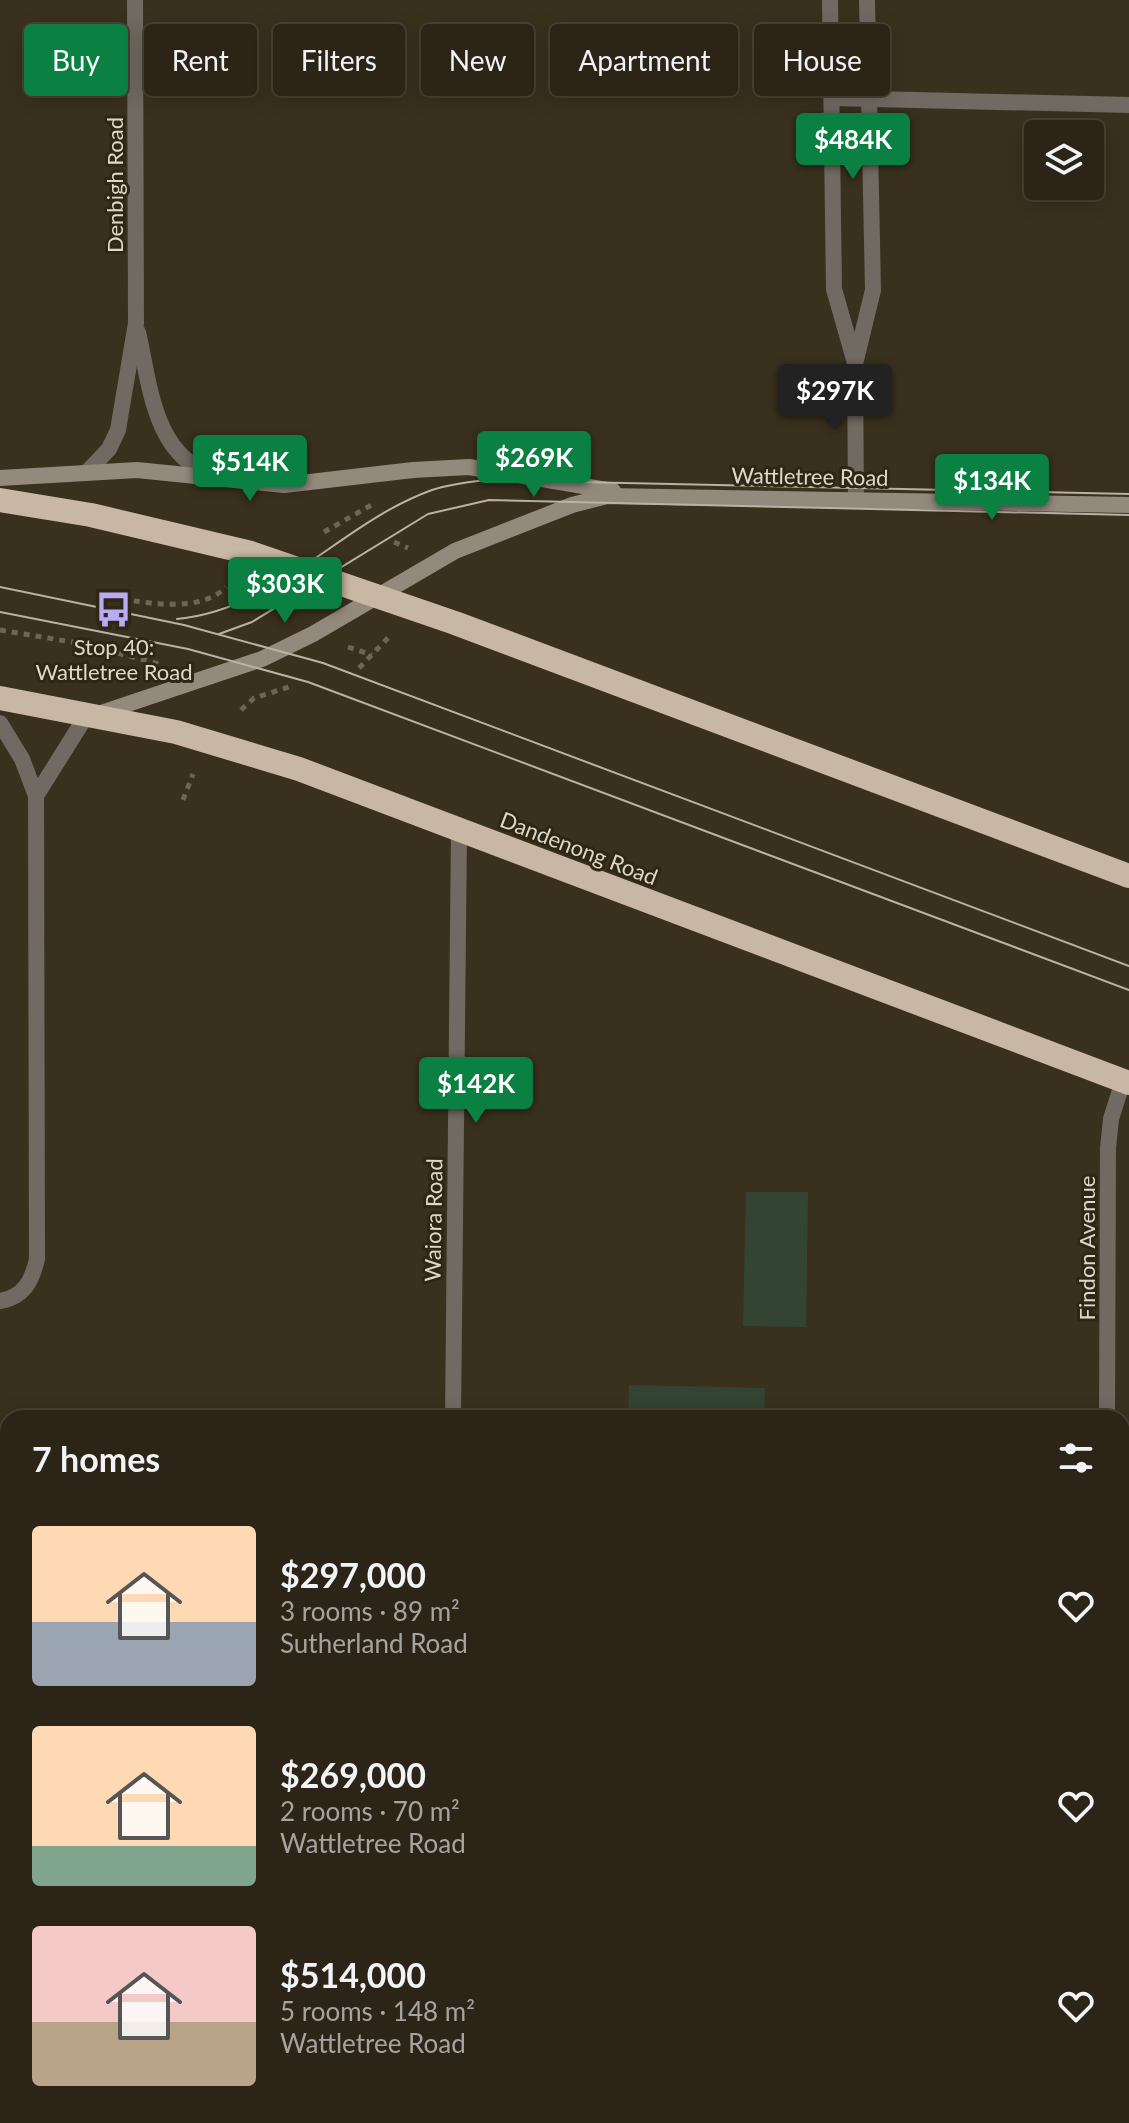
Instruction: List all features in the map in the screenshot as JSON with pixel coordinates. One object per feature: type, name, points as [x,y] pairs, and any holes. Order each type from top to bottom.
[{"type":"highway","points":[[0,500],[91,515],[251,553],[378,597],[1129,876]]},
{"type":"highway","name":"Dandenong Road","points":[[0,698],[92,714],[235,747],[1126,1082]]},
{"type":"main road","name":"Wattletree Road","points":[[0,478],[88,471],[162,472],[294,485],[413,470],[469,467],[634,494]]},
{"type":"main road","name":"Wattletree Road","points":[[92,714],[248,664],[378,597],[467,546],[572,505],[607,496],[634,494],[1129,505]]},
{"type":"street","name":"Denbigh Road","points":[[88,471],[109,449],[118,430],[136,323],[135,0]]},
{"type":"street","points":[[830,0],[834,289],[855,364]]},
{"type":"street","points":[[856,499],[855,364],[873,290],[867,0]]},
{"type":"street","points":[[832,98],[1129,105]]},
{"type":"street","name":"Denbigh Road","points":[[136,323],[155,410],[174,448],[184,460],[200,470],[239,481]]},
{"type":"street","points":[[36,796],[92,714]]},
{"type":"street","points":[[0,723],[22,759],[36,796],[37,1259],[33,1280],[22,1293],[0,1301]]},
{"type":"street","name":"Waiora Road","points":[[453,1410],[459,831]]},
{"type":"street","name":"Findon Avenue","points":[[1107,1410],[1108,1148],[1111,1119],[1126,1082]]},
{"type":"path","points":[[324,532],[350,522],[381,499]]},
{"type":"path","points":[[122,599],[192,603],[218,596],[226,587]]},
{"type":"path","points":[[218,596],[227,600]]},
{"type":"path","points":[[0,630],[84,644],[167,666]]},
{"type":"path","points":[[359,668],[388,638]]},
{"type":"path","points":[[345,646],[373,655]]},
{"type":"path","points":[[241,710],[254,698],[289,687]]},
{"type":"path","points":[[183,800],[193,774]]},
{"type":"green space","points":[[746,1192],[808,1192],[806,1327],[743,1326]]},
{"type":"green space","points":[[629,1385],[765,1388],[764,1410],[628,1410]]},
{"type":"tram line","points":[[177,619],[213,612],[247,599],[399,505],[432,490],[465,482],[1129,494]]},
{"type":"tram line","points":[[219,634],[252,622],[428,514],[489,500],[1129,515]]},
{"type":"tram line","points":[[0,587],[184,625],[323,663],[1129,966]]},
{"type":"tram line","points":[[0,612],[188,649],[308,682],[1129,990]]},
{"type":"place","name":"Stop 40: Wattletree Road","points":[[114,610]]}]
